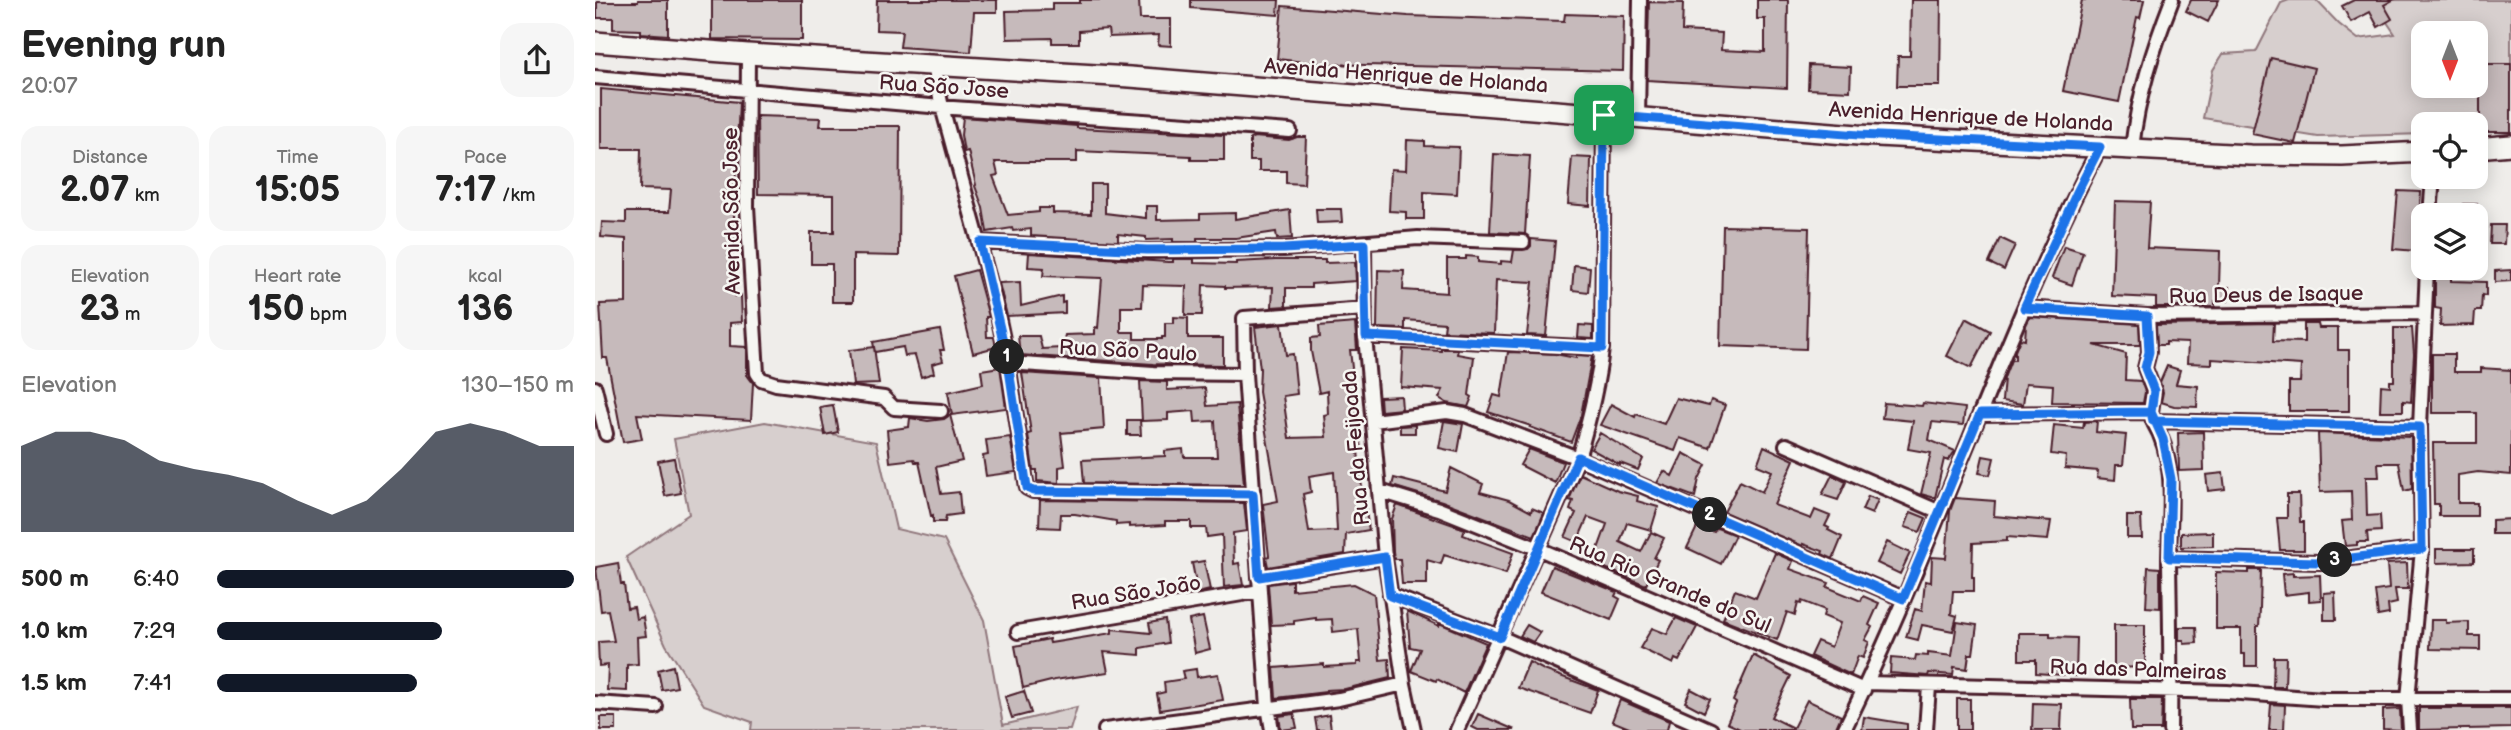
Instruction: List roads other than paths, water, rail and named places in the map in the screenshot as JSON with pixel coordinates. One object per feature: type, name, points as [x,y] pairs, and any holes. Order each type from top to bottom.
[{"type":"main road","name":"Avenida Henrique de Holanda","points":[[595,42],[1144,78],[1859,135],[2250,156],[2411,153]]},
{"type":"main road","points":[[2488,147],[2511,145]]},
{"type":"street","points":[[1637,118],[1640,0]]},
{"type":"street","points":[[2132,148],[2136,112],[2148,64],[2172,0]]},
{"type":"street","name":"Avenida São Jose","points":[[748,54],[747,206],[756,367],[761,379],[776,384],[884,398],[894,408],[941,411]]},
{"type":"street","points":[[933,66],[980,242],[1008,363],[1026,487],[1033,491],[1253,494]]},
{"type":"street","name":"Rua São Jose","points":[[595,77],[942,107],[1290,131]]},
{"type":"street","points":[[1460,729],[1578,457],[1598,380],[1602,348],[1604,115]]},
{"type":"street","points":[[1844,730],[1903,599],[2024,308],[2100,147]]},
{"type":"street","points":[[980,242],[1147,250],[1284,249],[1418,239],[1523,242]]},
{"type":"street","name":"Rua da Feijoada","points":[[1364,244],[1366,336],[1385,557],[1404,684],[1414,730]]},
{"type":"street","points":[[2410,730],[2408,699],[2422,549],[2420,427],[2426,280]]},
{"type":"street","name":"Rua Deus de Isaque","points":[[2024,308],[2147,316],[2424,313]]},
{"type":"street","points":[[1272,730],[1268,708],[1253,494],[1244,318],[1365,309]]},
{"type":"street","points":[[2147,316],[2149,352],[2145,368],[2154,391],[2152,416],[2163,439],[2171,479],[2170,730]]},
{"type":"street","points":[[1366,336],[1602,348]]},
{"type":"street","name":"Rua São Paulo","points":[[1008,363],[1190,374],[1245,374]]},
{"type":"street","points":[[595,388],[606,434]]},
{"type":"street","points":[[1373,421],[1447,412],[1465,415],[1578,457],[1903,599]]},
{"type":"street","points":[[1980,414],[2152,416],[2420,427]]},
{"type":"street","points":[[1786,444],[1940,512]]},
{"type":"street","name":"Rua Rio Grande do Sul","points":[[1380,491],[1440,509],[1865,686]]},
{"type":"street","points":[[2169,558],[2320,562],[2422,549]]},
{"type":"street","points":[[1259,577],[1385,557]]},
{"type":"street","name":"Rua São João","points":[[1018,632],[1260,592]]},
{"type":"street","points":[[1390,596],[1500,637],[1711,730]]},
{"type":"street","points":[[1105,730],[1339,699],[1404,684]]},
{"type":"street","name":"Rua das Palmeiras","points":[[1865,686],[2171,690],[2324,699],[2511,699]]},
{"type":"street","points":[[1926,730],[1929,686]]},
{"type":"street","points":[[595,703],[656,707]]}]
